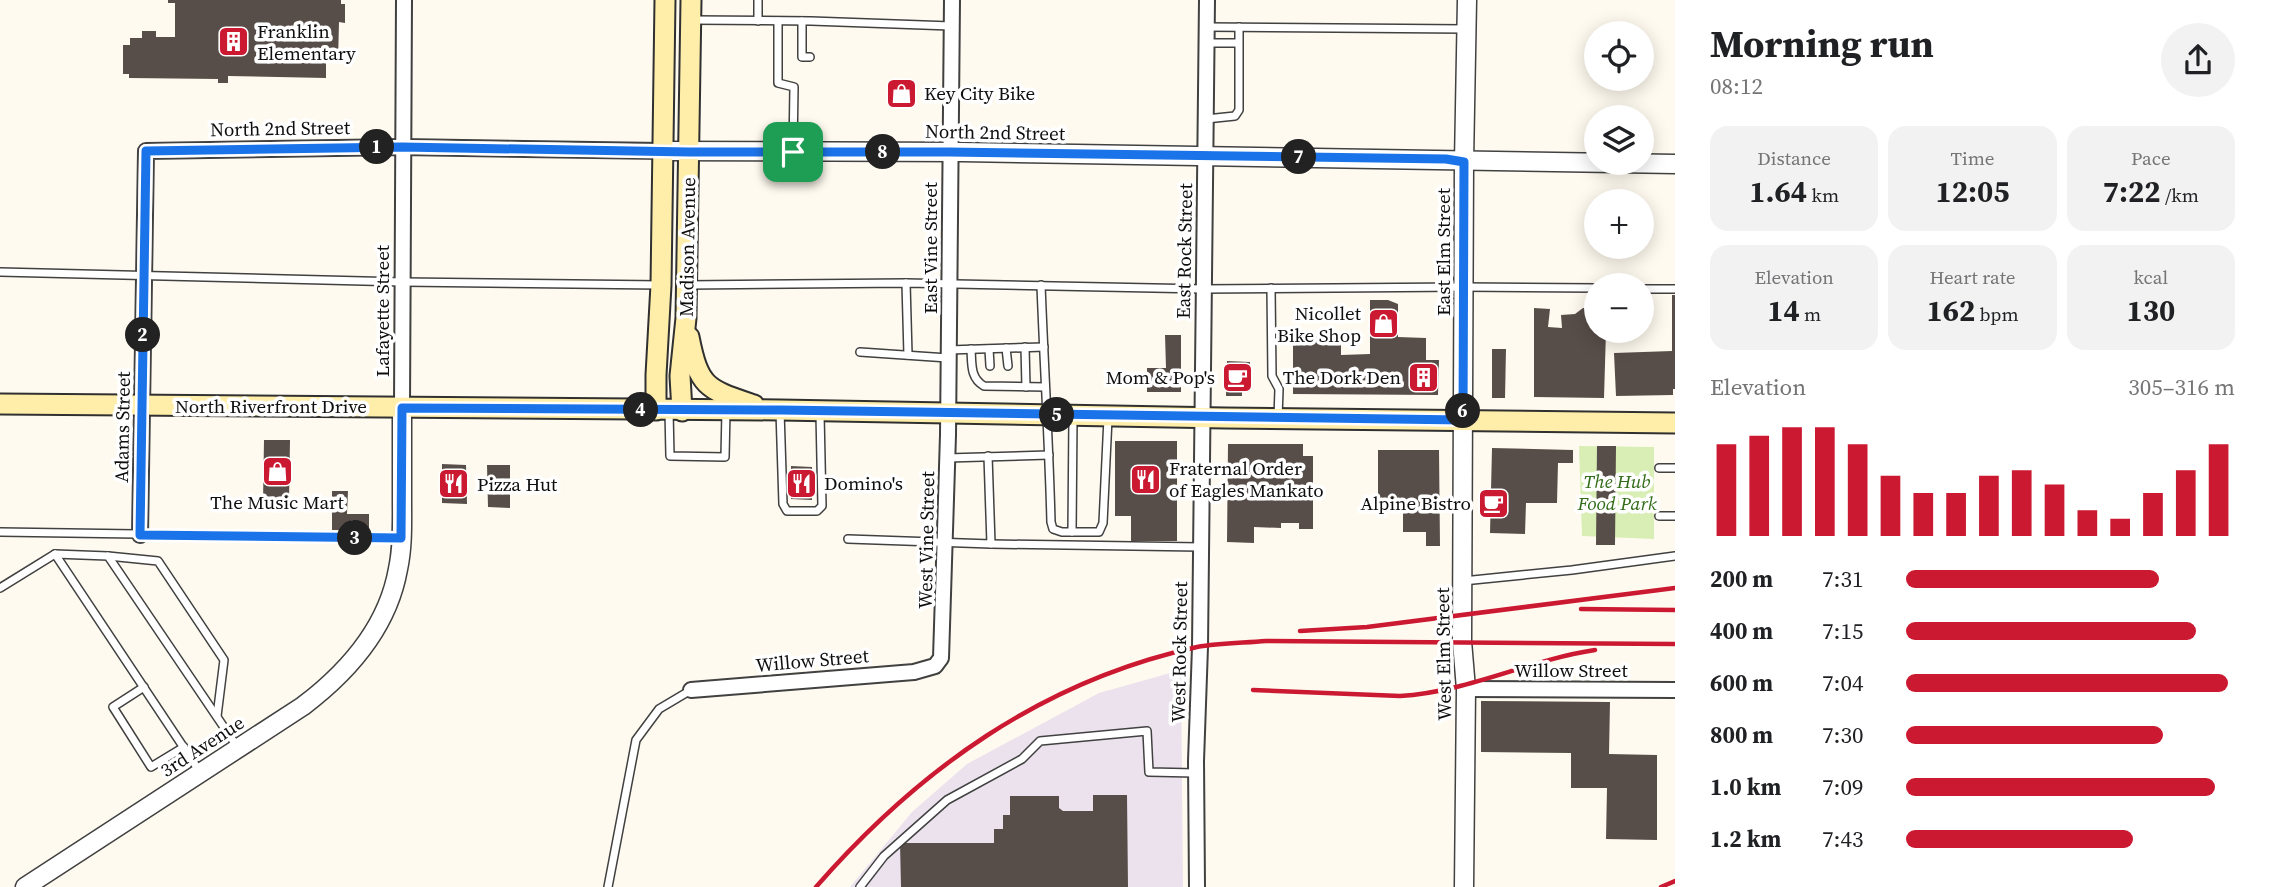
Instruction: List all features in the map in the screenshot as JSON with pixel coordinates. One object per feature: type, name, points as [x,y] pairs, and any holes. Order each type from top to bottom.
[{"type":"main road","name":"Madison Avenue","points":[[664,0],[661,285],[656,375],[669,410]]},
{"type":"main road","name":"Madison Avenue","points":[[669,410],[680,376],[686,318],[691,0]]},
{"type":"main road","points":[[686,318],[696,368],[706,384],[722,394],[775,411]]},
{"type":"main road","name":"North Riverfront Drive","points":[[0,404],[947,412],[1202,418],[1675,423]]},
{"type":"street","name":"Lafayette Street","points":[[381,618],[398,569],[401,538],[404,0]]},
{"type":"street","name":"East Vine Street","points":[[947,412],[952,0]]},
{"type":"street","name":"East Rock Street","points":[[1202,418],[1207,0]]},
{"type":"street","name":"East Elm Street","points":[[1463,420],[1467,0]]},
{"type":"street","name":"North 2nd Street","points":[[146,151],[402,147],[689,152],[1205,155],[1675,164]]},
{"type":"street","name":"Adams Street","points":[[140,535],[146,151]]},
{"type":"street","name":"West Vine Street","points":[[935,666],[941,658],[943,647],[947,412]]},
{"type":"street","name":"West Rock Street","points":[[1197,887],[1196,773],[1202,418]]},
{"type":"street","name":"West Elm Street","points":[[1463,420],[1462,641],[1466,689],[1464,887]]},
{"type":"street","name":"3rd Avenue","points":[[25,887],[325,690],[355,658],[381,618]]},
{"type":"street","name":"Willow Street","points":[[691,690],[914,671],[935,666]]},
{"type":"street","name":"Willow Street","points":[[1466,689],[1675,690]]},
{"type":"lane","points":[[758,0],[758,21]]},
{"type":"lane","points":[[691,20],[951,26]]},
{"type":"lane","points":[[778,21],[778,83],[794,87],[793,152]]},
{"type":"lane","points":[[802,21],[802,57],[810,57]]},
{"type":"lane","points":[[1205,119],[1229,118],[1235,116],[1238,110],[1239,27]]},
{"type":"lane","points":[[1207,35],[1239,27],[1467,29]]},
{"type":"lane","points":[[1207,35],[1238,43]]},
{"type":"lane","points":[[0,272],[661,285]]},
{"type":"lane","points":[[906,283],[908,355]]},
{"type":"lane","points":[[687,285],[906,283],[1203,289],[1584,288]]},
{"type":"lane","points":[[1041,285],[1053,529],[1062,532],[1099,532],[1103,523],[1108,416]]},
{"type":"lane","points":[[1271,288],[1272,376],[1279,389],[1278,419]]},
{"type":"lane","points":[[1654,289],[1675,289]]},
{"type":"lane","points":[[860,352],[948,354],[971,349],[1044,346]]},
{"type":"lane","points":[[1026,347],[1026,387]]},
{"type":"lane","points":[[1006,348],[1008,366]]},
{"type":"lane","points":[[971,349],[972,371],[978,383],[984,386],[1008,384],[1045,387]]},
{"type":"lane","points":[[989,349],[990,366]]},
{"type":"lane","points":[[669,410],[670,456],[725,457],[726,411]]},
{"type":"lane","points":[[775,411],[783,504],[787,511],[817,511],[822,506],[820,411]]},
{"type":"lane","points":[[1072,532],[1074,415]]},
{"type":"lane","points":[[947,458],[1049,454]]},
{"type":"lane","points":[[988,456],[991,544]]},
{"type":"lane","points":[[1659,468],[1675,468]]},
{"type":"lane","points":[[1659,516],[1675,516]]},
{"type":"lane","points":[[0,533],[401,538]]},
{"type":"lane","points":[[848,539],[1200,547]]},
{"type":"lane","points":[[55,554],[200,773]]},
{"type":"lane","points":[[0,588],[55,554],[158,561],[224,660],[217,717]]},
{"type":"lane","points":[[108,556],[238,748]]},
{"type":"lane","points":[[1462,581],[1675,556]]},
{"type":"lane","points":[[144,687],[113,707],[151,767],[184,747]]},
{"type":"lane","points":[[608,887],[636,740],[659,709],[691,690]]},
{"type":"lane","points":[[860,887],[884,856],[947,800],[1022,759],[1040,741],[1147,731],[1149,772],[1196,773]]},
{"type":"shaded area","points":[[1181,670],[1183,887],[850,887],[912,812],[967,764],[1099,693]]},
{"type":"green space","name":"The Hub Food Park","points":[[1579,446],[1654,447],[1654,539],[1582,536]]},
{"type":"building","name":"Franklin Elementary","points":[[168,0],[341,0],[341,4],[345,4],[345,23],[339,22],[338,62],[326,62],[326,78],[228,76],[228,83],[218,83],[218,79],[129,78],[129,74],[123,74],[123,45],[130,45],[130,38],[142,38],[142,31],[156,31],[156,37],[175,37],[175,3],[168,3]]},
{"type":"building","points":[[1672,295],[1675,295],[1673,395],[1616,396],[1614,353],[1672,351]]},
{"type":"building","points":[[1370,300],[1388,300],[1398,304],[1398,337],[1426,338],[1426,360],[1439,360],[1438,395],[1293,394],[1293,337],[1327,337],[1327,343],[1341,342],[1341,355],[1370,354]]},
{"type":"building","points":[[1534,308],[1550,309],[1548,327],[1562,328],[1561,315],[1575,314],[1584,308],[1584,343],[1606,343],[1604,398],[1534,397]]},
{"type":"building","points":[[1165,335],[1181,335],[1181,392],[1147,392],[1147,368],[1166,368]]},
{"type":"building","points":[[1492,349],[1506,349],[1505,398],[1492,398]]},
{"type":"building","name":"Mom & Pop's","points":[[1227,361],[1250,362],[1248,392],[1242,392],[1242,396],[1226,396]]},
{"type":"building","name":"The Music Mart","points":[[264,440],[290,440],[289,502],[263,502]]},
{"type":"building","name":"Fraternal Order of Eagles Mankato","points":[[1115,441],[1177,441],[1177,541],[1131,541],[1131,516],[1115,516]]},
{"type":"building","points":[[1228,444],[1303,444],[1303,456],[1313,456],[1313,529],[1299,529],[1299,523],[1281,523],[1281,528],[1254,527],[1254,543],[1227,542]]},
{"type":"building","points":[[1597,446],[1616,446],[1615,545],[1596,545]]},
{"type":"building","points":[[1492,448],[1573,450],[1573,463],[1558,463],[1557,503],[1526,503],[1525,534],[1490,533]]},
{"type":"building","points":[[1378,450],[1439,450],[1440,546],[1426,546],[1426,532],[1403,532],[1403,506],[1378,506]]},
{"type":"building","name":"Pizza Hut","points":[[442,464],[466,465],[467,504],[442,503]]},
{"type":"building","points":[[487,465],[510,465],[510,508],[488,507]]},
{"type":"building","name":"Domino's","points":[[791,466],[812,467],[812,500],[791,499]]},
{"type":"building","points":[[332,491],[348,491],[347,514],[369,514],[369,530],[353,530],[351,520],[351,531],[332,530]]},
{"type":"building","points":[[1481,701],[1610,702],[1609,754],[1657,755],[1657,840],[1606,839],[1607,788],[1571,788],[1571,753],[1481,752]]},
{"type":"building","points":[[1093,795],[1127,795],[1128,887],[901,887],[900,843],[994,843],[994,829],[1003,829],[1003,815],[1010,815],[1010,796],[1059,796],[1059,808],[1063,811],[1093,811]]},
{"type":"railway","points":[[1300,631],[1367,627],[1675,588]]},
{"type":"railway","points":[[1581,609],[1675,610]]},
{"type":"railway","points":[[816,887],[897,804],[941,768],[987,736],[1035,707],[1087,682],[1140,662],[1197,647],[1266,641],[1675,644]]},
{"type":"railway","points":[[1253,690],[1400,696],[1450,689],[1546,661],[1595,650]]},
{"type":"railway","points":[[1661,887],[1675,881]]},
{"type":"place","name":"Franklin Elementary","points":[[234,42]]},
{"type":"place","name":"Key City Bike","points":[[901,93]]},
{"type":"place","name":"Nicollet Bike Shop","points":[[1384,324]]},
{"type":"place","name":"Mom & Pop's","points":[[1238,377]]},
{"type":"place","name":"The Dork Den","points":[[1424,377]]},
{"type":"place","name":"The Music Mart","points":[[277,471]]},
{"type":"place","name":"Fraternal Order of Eagles Mankato","points":[[1146,479]]},
{"type":"place","name":"Domino's","points":[[801,483]]},
{"type":"place","name":"Pizza Hut","points":[[454,484]]},
{"type":"place","name":"Alpine Bistro","points":[[1494,503]]},
{"type":"route","points":[[402,147],[793,152],[1205,155],[1446,159],[1464,162],[1463,420],[780,410],[402,408],[401,538],[140,535],[146,151],[402,147]]}]
